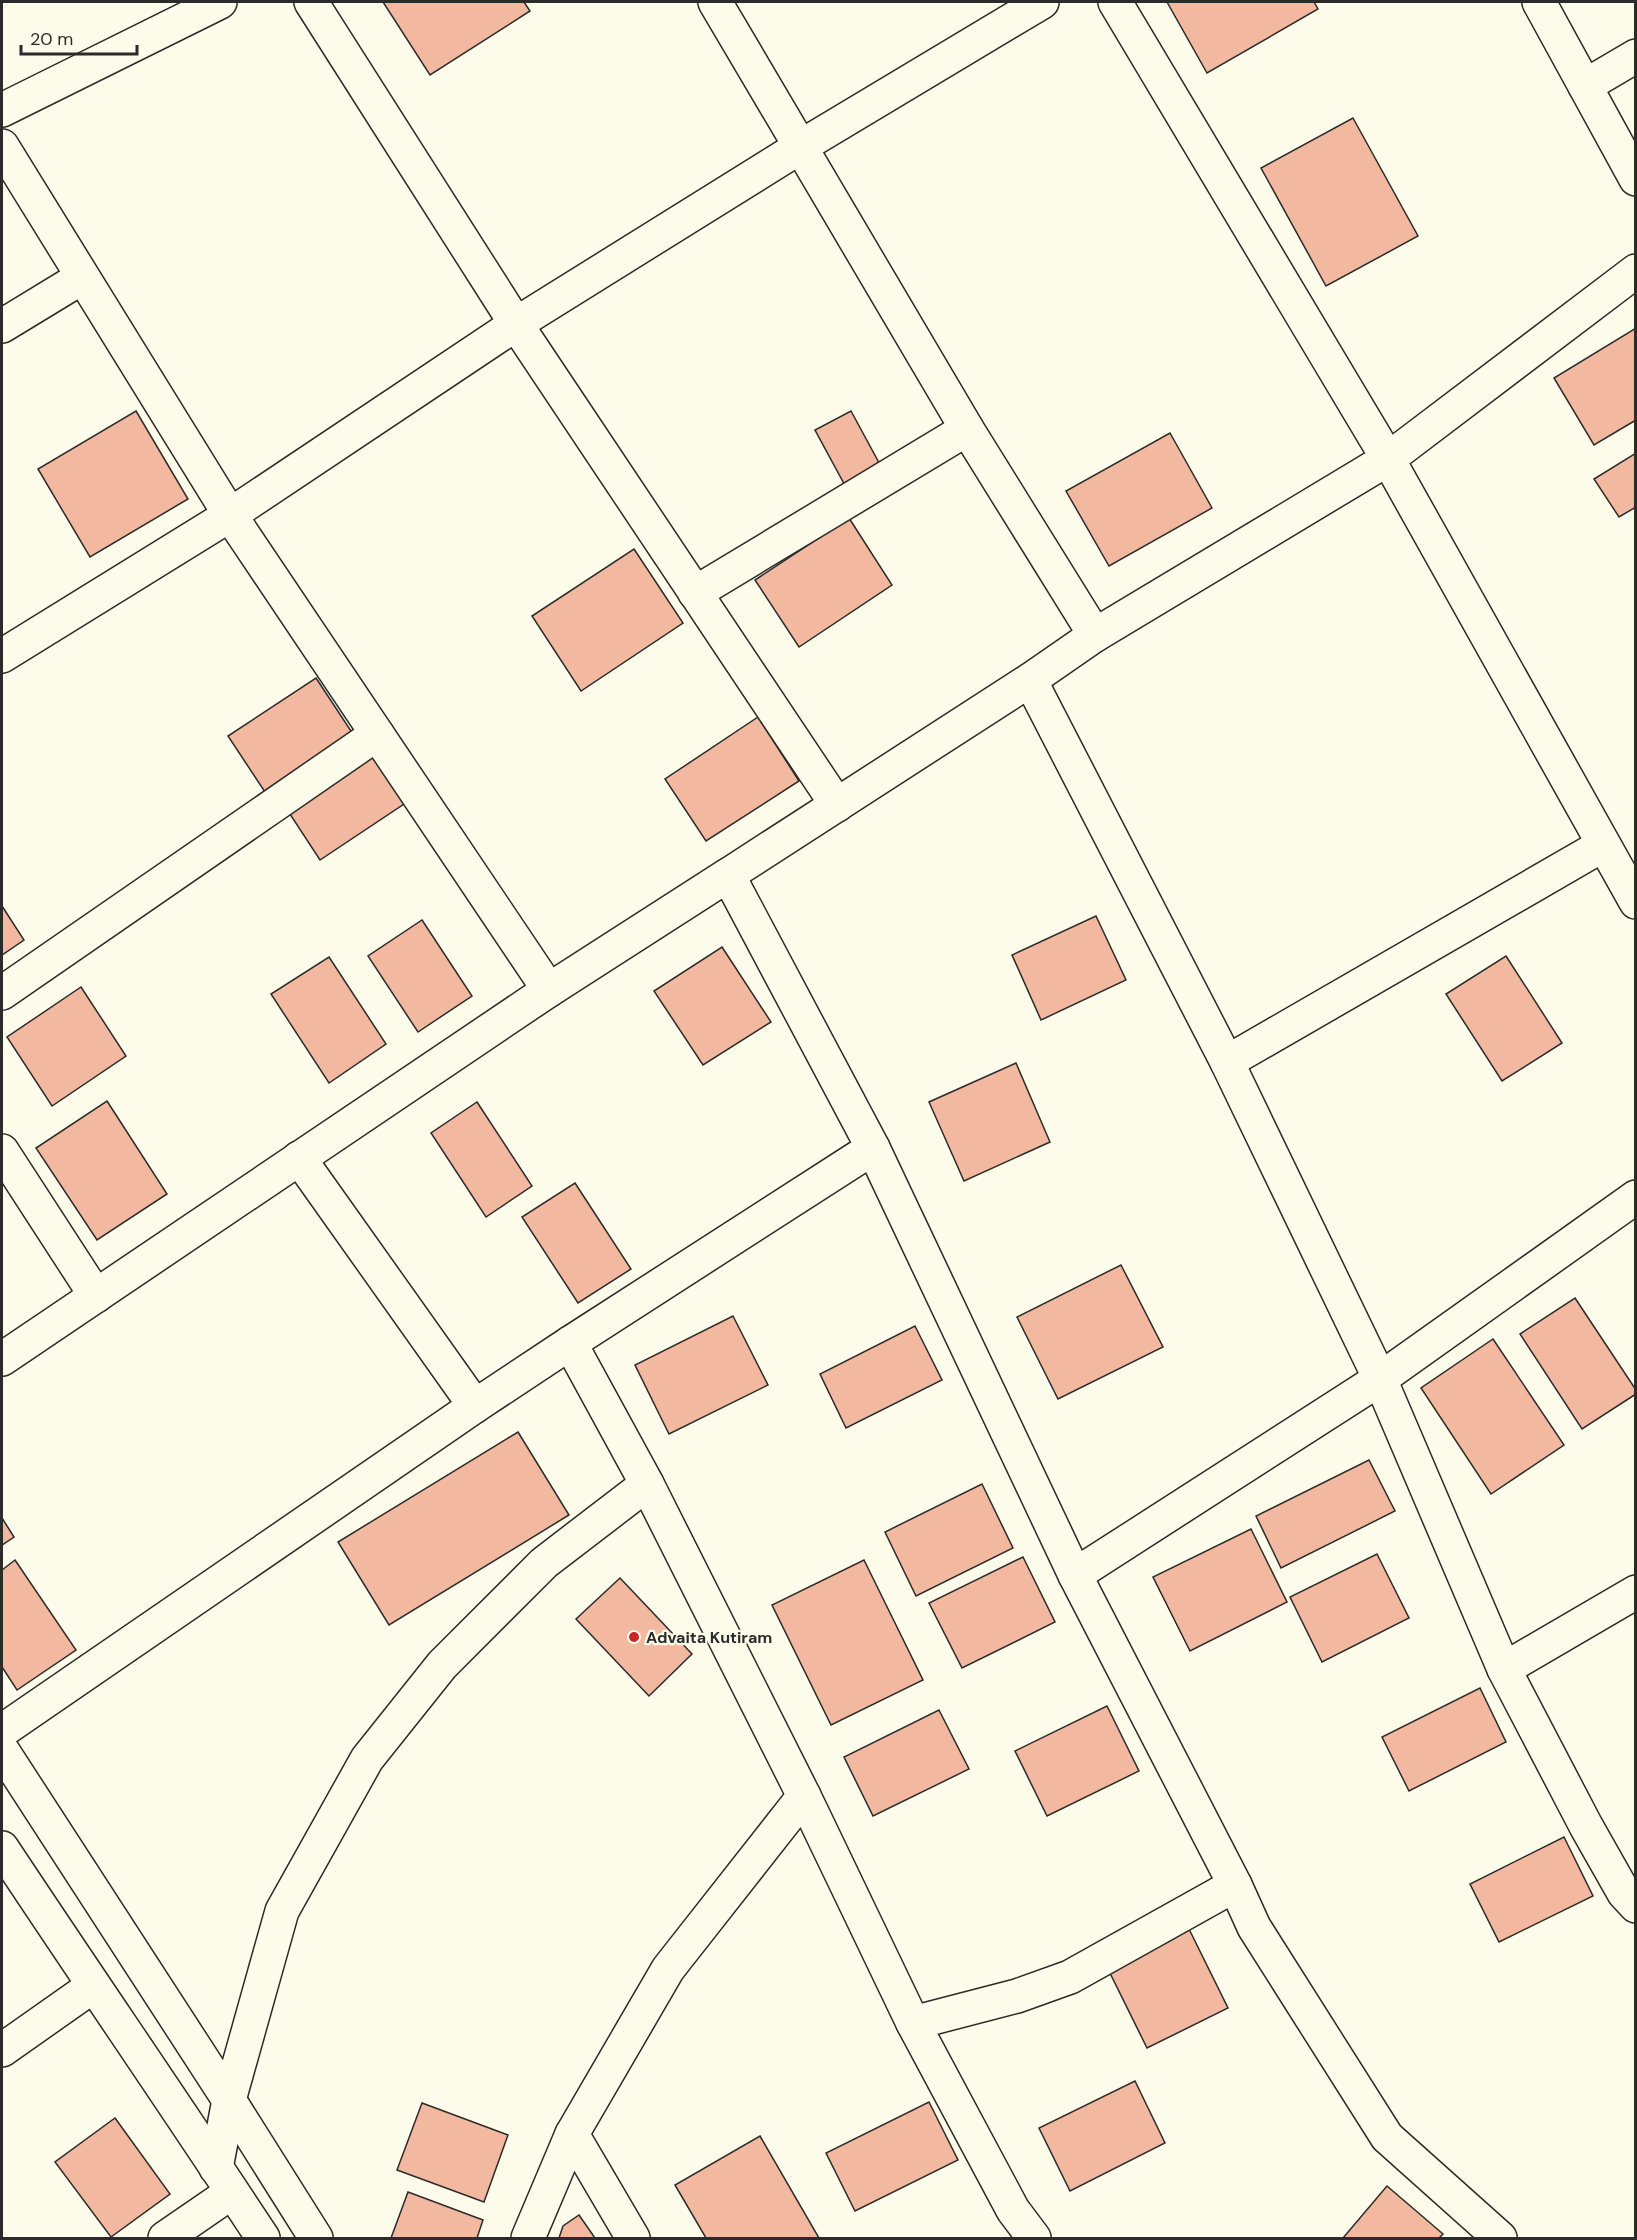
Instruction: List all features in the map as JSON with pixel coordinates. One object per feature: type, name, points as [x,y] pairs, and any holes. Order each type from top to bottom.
[{"type":"street","points":[[2,110],[220,2]]},
{"type":"street","points":[[311,2],[516,324],[837,805]]},
{"type":"street","points":[[715,2],[967,429],[1095,635]]},
{"type":"street","points":[[2,656],[230,515],[516,324],[800,147],[1042,2]]},
{"type":"street","points":[[1115,2],[1388,459],[1635,902]]},
{"type":"street","points":[[1539,2],[1635,179]]},
{"type":"street","points":[[1585,86],[1635,56]]},
{"type":"street","points":[[2,146],[81,278],[230,515],[549,990]]},
{"type":"street","points":[[2,1359],[549,990],[1030,680],[1095,635],[1388,459],[1635,271]]},
{"type":"street","points":[[2,326],[81,278]]},
{"type":"street","points":[[695,593],[967,429]]},
{"type":"street","points":[[1030,680],[1227,1062],[1380,1379],[1504,1669],[1592,1836],[1624,1893],[1635,1906]]},
{"type":"street","points":[[2,993],[377,734]]},
{"type":"street","points":[[1227,1062],[1603,845]]},
{"type":"street","points":[[728,874],[873,1148],[1075,1575],[1235,1885],[1254,1927],[1387,2137],[1482,2232]]},
{"type":"street","points":[[2,1731],[570,1342],[873,1148]]},
{"type":"street","points":[[2,1151],[96,1296]]},
{"type":"street","points":[[299,1158],[475,1406]]},
{"type":"street","points":[[1075,1575],[1380,1379],[1635,1197]]},
{"type":"street","points":[[570,1342],[647,1484],[804,1796],[913,2023],[1013,2210],[1034,2238]]},
{"type":"street","points":[[165,2238],[224,2180],[229,2100],[282,1911],[367,1759],[442,1665],[544,1563],[647,1484]]},
{"type":"street","points":[[1504,1669],[1635,1592]]},
{"type":"street","points":[[2,1750],[316,2238]]},
{"type":"street","points":[[528,2238],[572,2134],[668,1969],[804,1796]]},
{"type":"street","points":[[2,1848],[263,2238]]},
{"type":"street","points":[[913,2023],[1017,1996],[1070,1977],[1235,1885]]},
{"type":"street","points":[[2,2050],[93,1986]]},
{"type":"street","points":[[572,2134],[633,2238]]},
{"type":"building","points":[[383,2],[524,2],[530,11],[430,75]]},
{"type":"building","points":[[1167,2],[1314,2],[1318,9],[1207,73]]},
{"type":"building","points":[[1353,118],[1418,236],[1326,286],[1261,168]]},
{"type":"building","points":[[1636,328],[1636,420],[1594,445],[1554,378]]},
{"type":"building","points":[[136,411],[188,499],[90,557],[38,469]]},
{"type":"building","points":[[851,411],[884,472],[848,491],[815,430]]},
{"type":"building","points":[[1170,433],[1212,508],[1109,566],[1066,491]]},
{"type":"building","points":[[1636,453],[1636,507],[1619,517],[1594,479]]},
{"type":"building","points":[[849,518],[892,585],[799,647],[755,580]]},
{"type":"building","points":[[634,549],[683,623],[581,691],[532,616]]},
{"type":"building","points":[[316,678],[353,734],[265,792],[228,736]]},
{"type":"building","points":[[758,717],[799,781],[706,841],[665,779]]},
{"type":"building","points":[[374,746],[410,800],[320,860],[284,805]]},
{"type":"building","points":[[2,906],[24,940],[2,955]]},
{"type":"building","points":[[1096,916],[1126,980],[1041,1020],[1012,955]]},
{"type":"building","points":[[422,920],[472,996],[418,1032],[368,956]]},
{"type":"building","points":[[722,947],[771,1022],[703,1065],[654,991]]},
{"type":"building","points":[[1506,956],[1562,1043],[1502,1081],[1446,994]]},
{"type":"building","points":[[329,957],[386,1044],[329,1083],[271,994]]},
{"type":"building","points":[[81,987],[126,1056],[52,1106],[7,1037]]},
{"type":"building","points":[[1016,1063],[1050,1142],[964,1181],[929,1102]]},
{"type":"building","points":[[107,1101],[167,1194],[97,1240],[36,1148]]},
{"type":"building","points":[[477,1102],[532,1186],[486,1217],[431,1133]]},
{"type":"building","points":[[575,1183],[631,1269],[578,1303],[522,1217]]},
{"type":"building","points":[[1121,1265],[1163,1347],[1058,1399],[1017,1317]]},
{"type":"building","points":[[1575,1298],[1636,1390],[1636,1394],[1582,1429],[1520,1334]]},
{"type":"building","points":[[733,1316],[768,1385],[669,1434],[635,1365]]},
{"type":"building","points":[[915,1326],[942,1380],[846,1428],[820,1374]]},
{"type":"building","points":[[1493,1339],[1564,1445],[1491,1494],[1421,1388]]},
{"type":"building","points":[[518,1432],[569,1515],[389,1625],[338,1542]]},
{"type":"building","points":[[1369,1460],[1395,1511],[1281,1568],[1256,1516]]},
{"type":"building","points":[[982,1484],[1013,1548],[916,1596],[885,1532]]},
{"type":"building","points":[[2,1518],[14,1537],[2,1545]]},
{"type":"building","points":[[1251,1529],[1287,1602],[1190,1651],[1153,1577]]},
{"type":"building","points":[[1377,1554],[1409,1618],[1322,1662],[1290,1597]]},
{"type":"building","points":[[1023,1557],[1055,1622],[962,1668],[929,1603]]},
{"type":"building","points":[[15,1560],[76,1650],[17,1690],[2,1667],[2,1570]]},
{"type":"building","points":[[864,1560],[923,1680],[831,1725],[772,1605]]},
{"type":"building","name":"Advaita Kutiram","points":[[620,1578],[692,1654],[649,1696],[576,1619]]},
{"type":"building","points":[[1480,1688],[1506,1742],[1409,1791],[1382,1737]]},
{"type":"building","points":[[1107,1706],[1139,1771],[1047,1816],[1015,1751]]},
{"type":"building","points":[[939,1710],[969,1769],[873,1816],[844,1757]]},
{"type":"building","points":[[1564,1837],[1593,1896],[1499,1942],[1470,1884]]},
{"type":"building","points":[[1189,1929],[1228,2008],[1147,2048],[1108,1969]]},
{"type":"building","points":[[1135,2081],[1165,2143],[1070,2191],[1039,2128]]},
{"type":"building","points":[[929,2102],[958,2160],[855,2211],[826,2153]]},
{"type":"building","points":[[422,2103],[508,2135],[484,2202],[397,2170]]},
{"type":"building","points":[[115,2118],[170,2194],[111,2237],[55,2162]]},
{"type":"building","points":[[760,2136],[819,2238],[706,2238],[675,2185]]},
{"type":"building","points":[[1387,2186],[1443,2234],[1439,2238],[1343,2238]]},
{"type":"building","points":[[408,2192],[483,2220],[477,2238],[391,2238]]},
{"type":"building","points":[[579,2215],[595,2238],[559,2238],[563,2226]]},
{"type":"place","name":"Advaita Kutiram","points":[[634,1637]]}]
